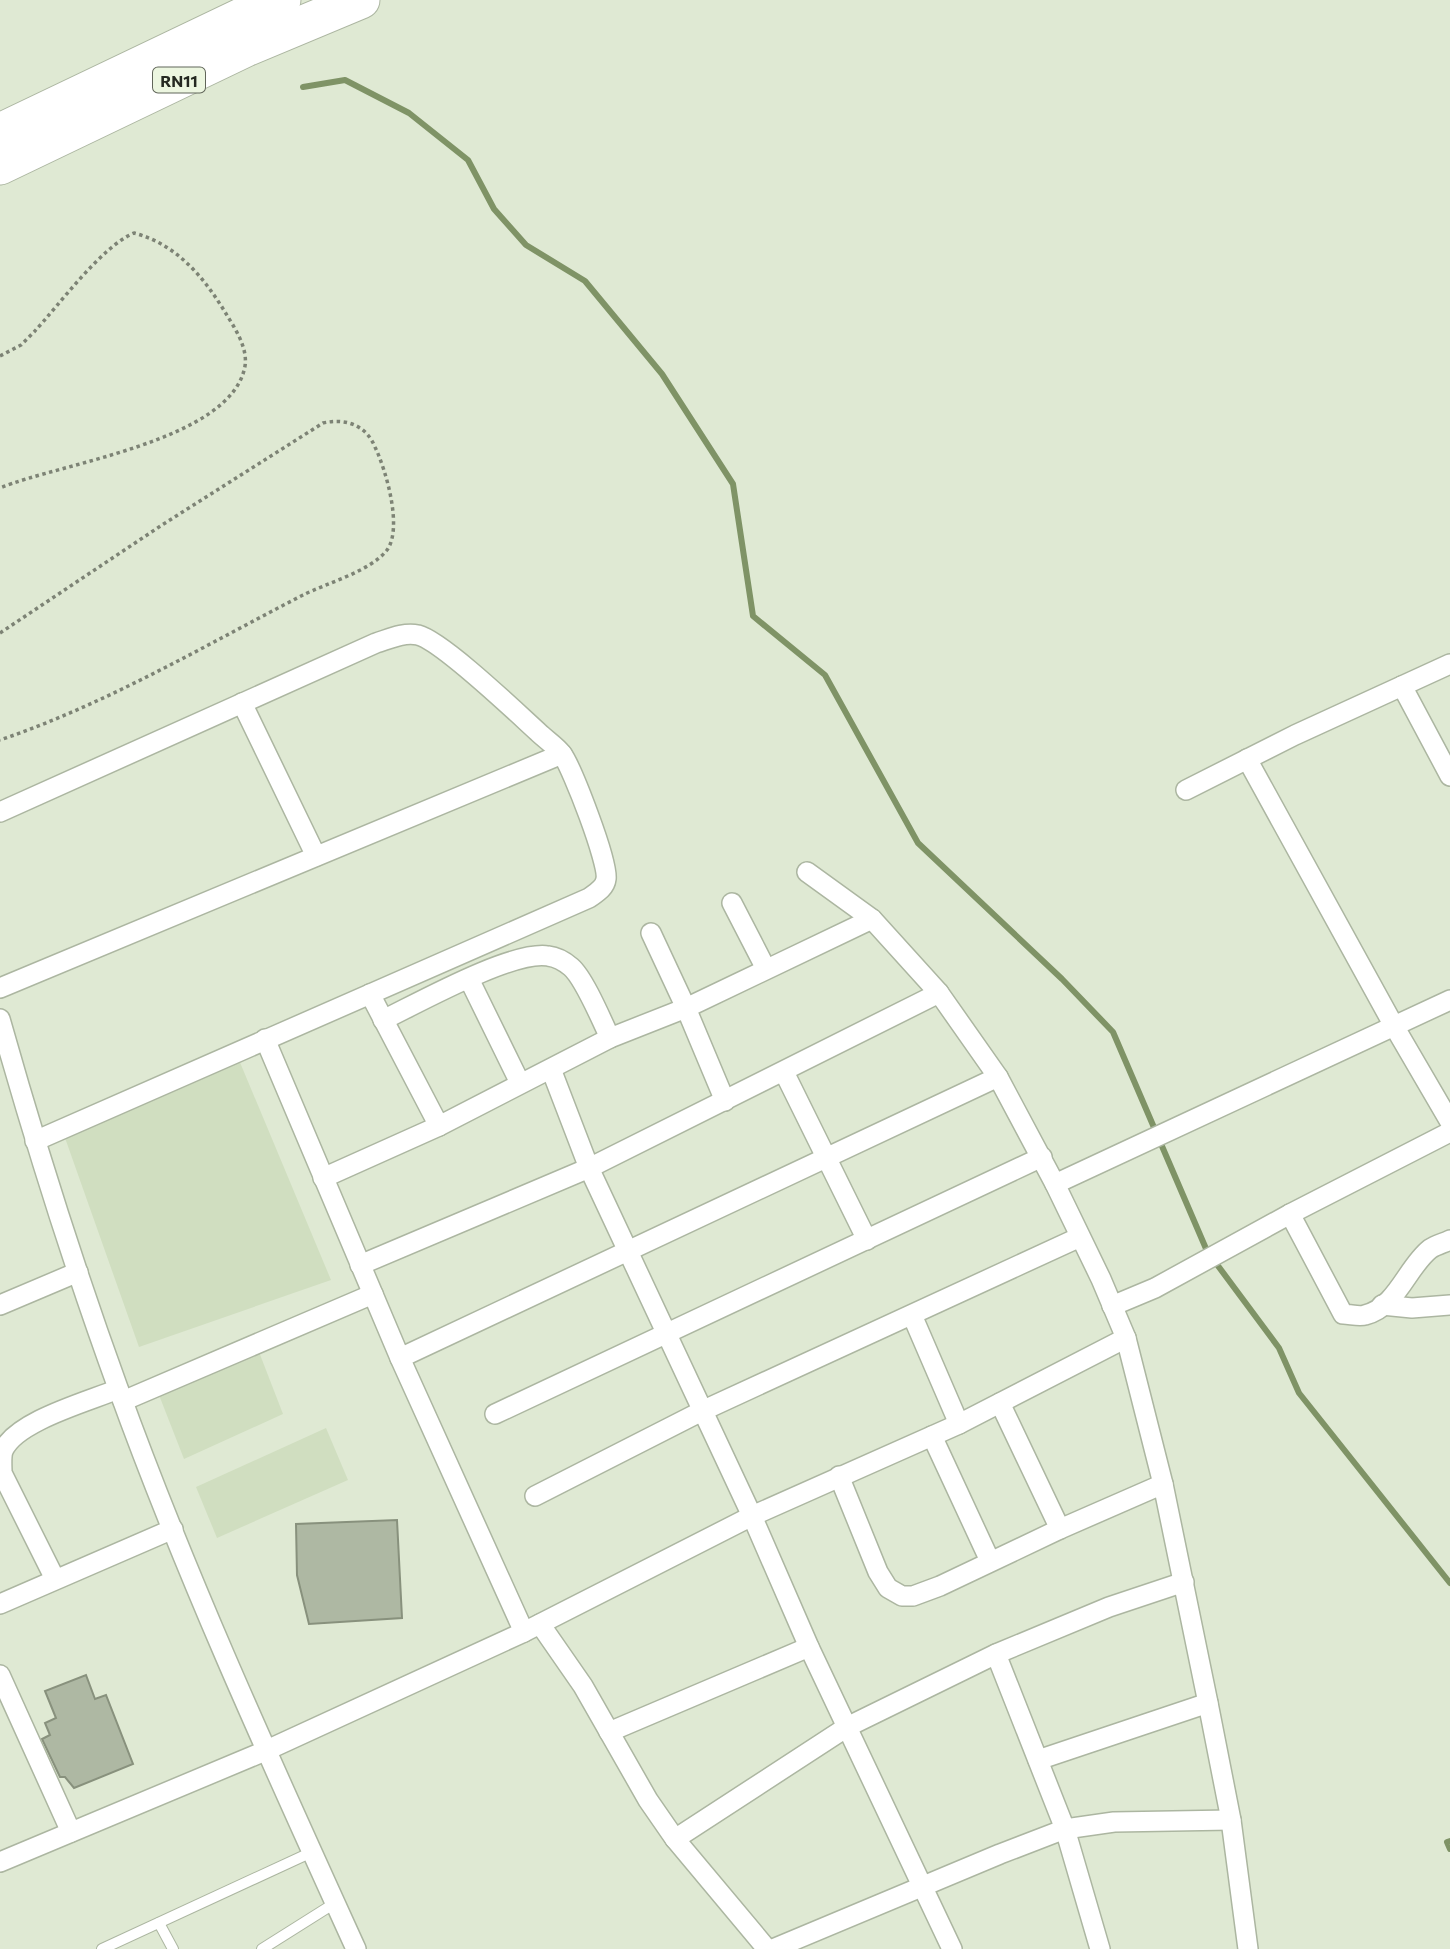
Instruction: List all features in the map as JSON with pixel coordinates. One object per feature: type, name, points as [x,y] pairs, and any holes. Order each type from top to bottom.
[{"type":"highway","name":"RN11","points":[[0,132],[282,0]]},
{"type":"highway","name":"RN11","points":[[0,166],[246,48],[361,0]]},
{"type":"street","points":[[0,812],[376,643],[405,634],[418,635],[429,639],[506,702],[562,754],[603,851],[607,876],[605,884],[589,898],[35,1141]]},
{"type":"street","points":[[1186,790],[1450,664]]},
{"type":"street","points":[[1402,686],[1450,776]]},
{"type":"street","points":[[243,704],[316,856]]},
{"type":"street","points":[[0,988],[562,754]]},
{"type":"street","points":[[1247,759],[1450,1122]]},
{"type":"street","points":[[807,872],[872,919],[939,993],[998,1077],[1055,1184],[1126,1338],[1163,1484],[1184,1582],[1231,1820],[1248,1949]]},
{"type":"street","points":[[732,903],[766,969]]},
{"type":"street","points":[[323,1178],[439,1126],[610,1038],[686,1007],[872,919]]},
{"type":"street","points":[[651,933],[686,1007],[725,1101]]},
{"type":"street","points":[[383,1020],[514,960],[546,955],[561,959],[574,970],[610,1038]]},
{"type":"street","points":[[469,979],[520,1083]]},
{"type":"street","points":[[360,1265],[589,1168],[939,993]]},
{"type":"street","points":[[370,994],[439,1126]]},
{"type":"street","points":[[1055,1184],[1450,1000]]},
{"type":"street","points":[[0,1020],[35,1141],[121,1395],[265,1751],[356,1949]]},
{"type":"street","points":[[265,1040],[400,1358],[532,1628],[577,1676],[648,1800],[674,1839],[770,1949],[1000,1853],[1065,1829],[1114,1822],[1231,1820]]},
{"type":"street","points":[[551,1069],[589,1168],[752,1516],[809,1647],[952,1949]]},
{"type":"street","points":[[784,1072],[867,1240]]},
{"type":"street","points":[[400,1358],[998,1077]]},
{"type":"street","points":[[1112,1306],[1155,1289],[1290,1214],[1450,1132]]},
{"type":"street","points":[[495,1414],[1041,1157]]},
{"type":"street","points":[[1290,1214],[1343,1314],[1365,1315],[1382,1305],[1400,1288],[1430,1250],[1450,1240]]},
{"type":"street","points":[[535,1496],[702,1411],[1080,1237]]},
{"type":"street","points":[[0,1305],[78,1272]]},
{"type":"street","points":[[55,1579],[2,1473],[2,1454],[12,1438],[35,1423],[121,1395],[373,1294]]},
{"type":"street","points":[[1382,1305],[1412,1308],[1450,1305]]},
{"type":"street","points":[[912,1315],[959,1424]]},
{"type":"street","points":[[0,1862],[265,1751],[532,1628],[752,1516],[959,1424],[1126,1338]]},
{"type":"street","points":[[1000,1403],[1060,1529]]},
{"type":"street","points":[[932,1436],[990,1562]]},
{"type":"street","points":[[839,1476],[878,1572],[888,1588],[902,1596],[913,1596],[940,1587],[1060,1529],[1163,1484]]},
{"type":"street","points":[[0,1604],[173,1529]]},
{"type":"street","points":[[674,1839],[847,1727],[996,1654],[1109,1607],[1184,1582]]},
{"type":"street","points":[[609,1732],[809,1647]]},
{"type":"street","points":[[996,1654],[1065,1829],[1100,1949]]},
{"type":"street","points":[[0,1675],[71,1832]]},
{"type":"street","points":[[1038,1760],[1208,1703]]},
{"type":"lane","points":[[102,1949],[312,1852]]},
{"type":"lane","points":[[268,1947],[335,1903]]},
{"type":"lane","points":[[159,1923],[173,1949]]},
{"type":"path","points":[[0,356],[21,345],[108,250],[124,237],[134,233],[158,242],[182,257],[212,291],[237,332],[244,351],[245,365],[238,387],[229,398],[198,419],[151,443],[0,488]]},
{"type":"path","points":[[0,632],[162,525],[323,424],[336,420],[360,426],[369,434],[387,483],[394,526],[387,550],[374,562],[112,693],[0,740]]},
{"type":"shaded area","points":[[239,1060],[331,1280],[139,1347],[64,1135]]},
{"type":"shaded area","points":[[259,1352],[283,1414],[184,1459],[159,1395]]},
{"type":"shaded area","points":[[326,1428],[348,1480],[217,1538],[196,1487]]},
{"type":"building","points":[[397,1520],[402,1618],[309,1624],[297,1575],[296,1524]]},
{"type":"building","points":[[86,1675],[95,1699],[106,1695],[133,1764],[74,1788],[65,1777],[60,1777],[42,1739],[50,1735],[45,1723],[56,1718],[45,1691]]},
{"type":"waterway","points":[[303,87],[345,80],[409,113],[468,160],[494,209],[526,245],[585,281],[662,374],[733,484],[753,616],[825,675],[918,843],[1062,979],[1113,1032],[1207,1251],[1279,1348],[1299,1393],[1450,1583]]},
{"type":"waterway","points":[[1450,1841],[1447,1842],[1450,1849]]}]
